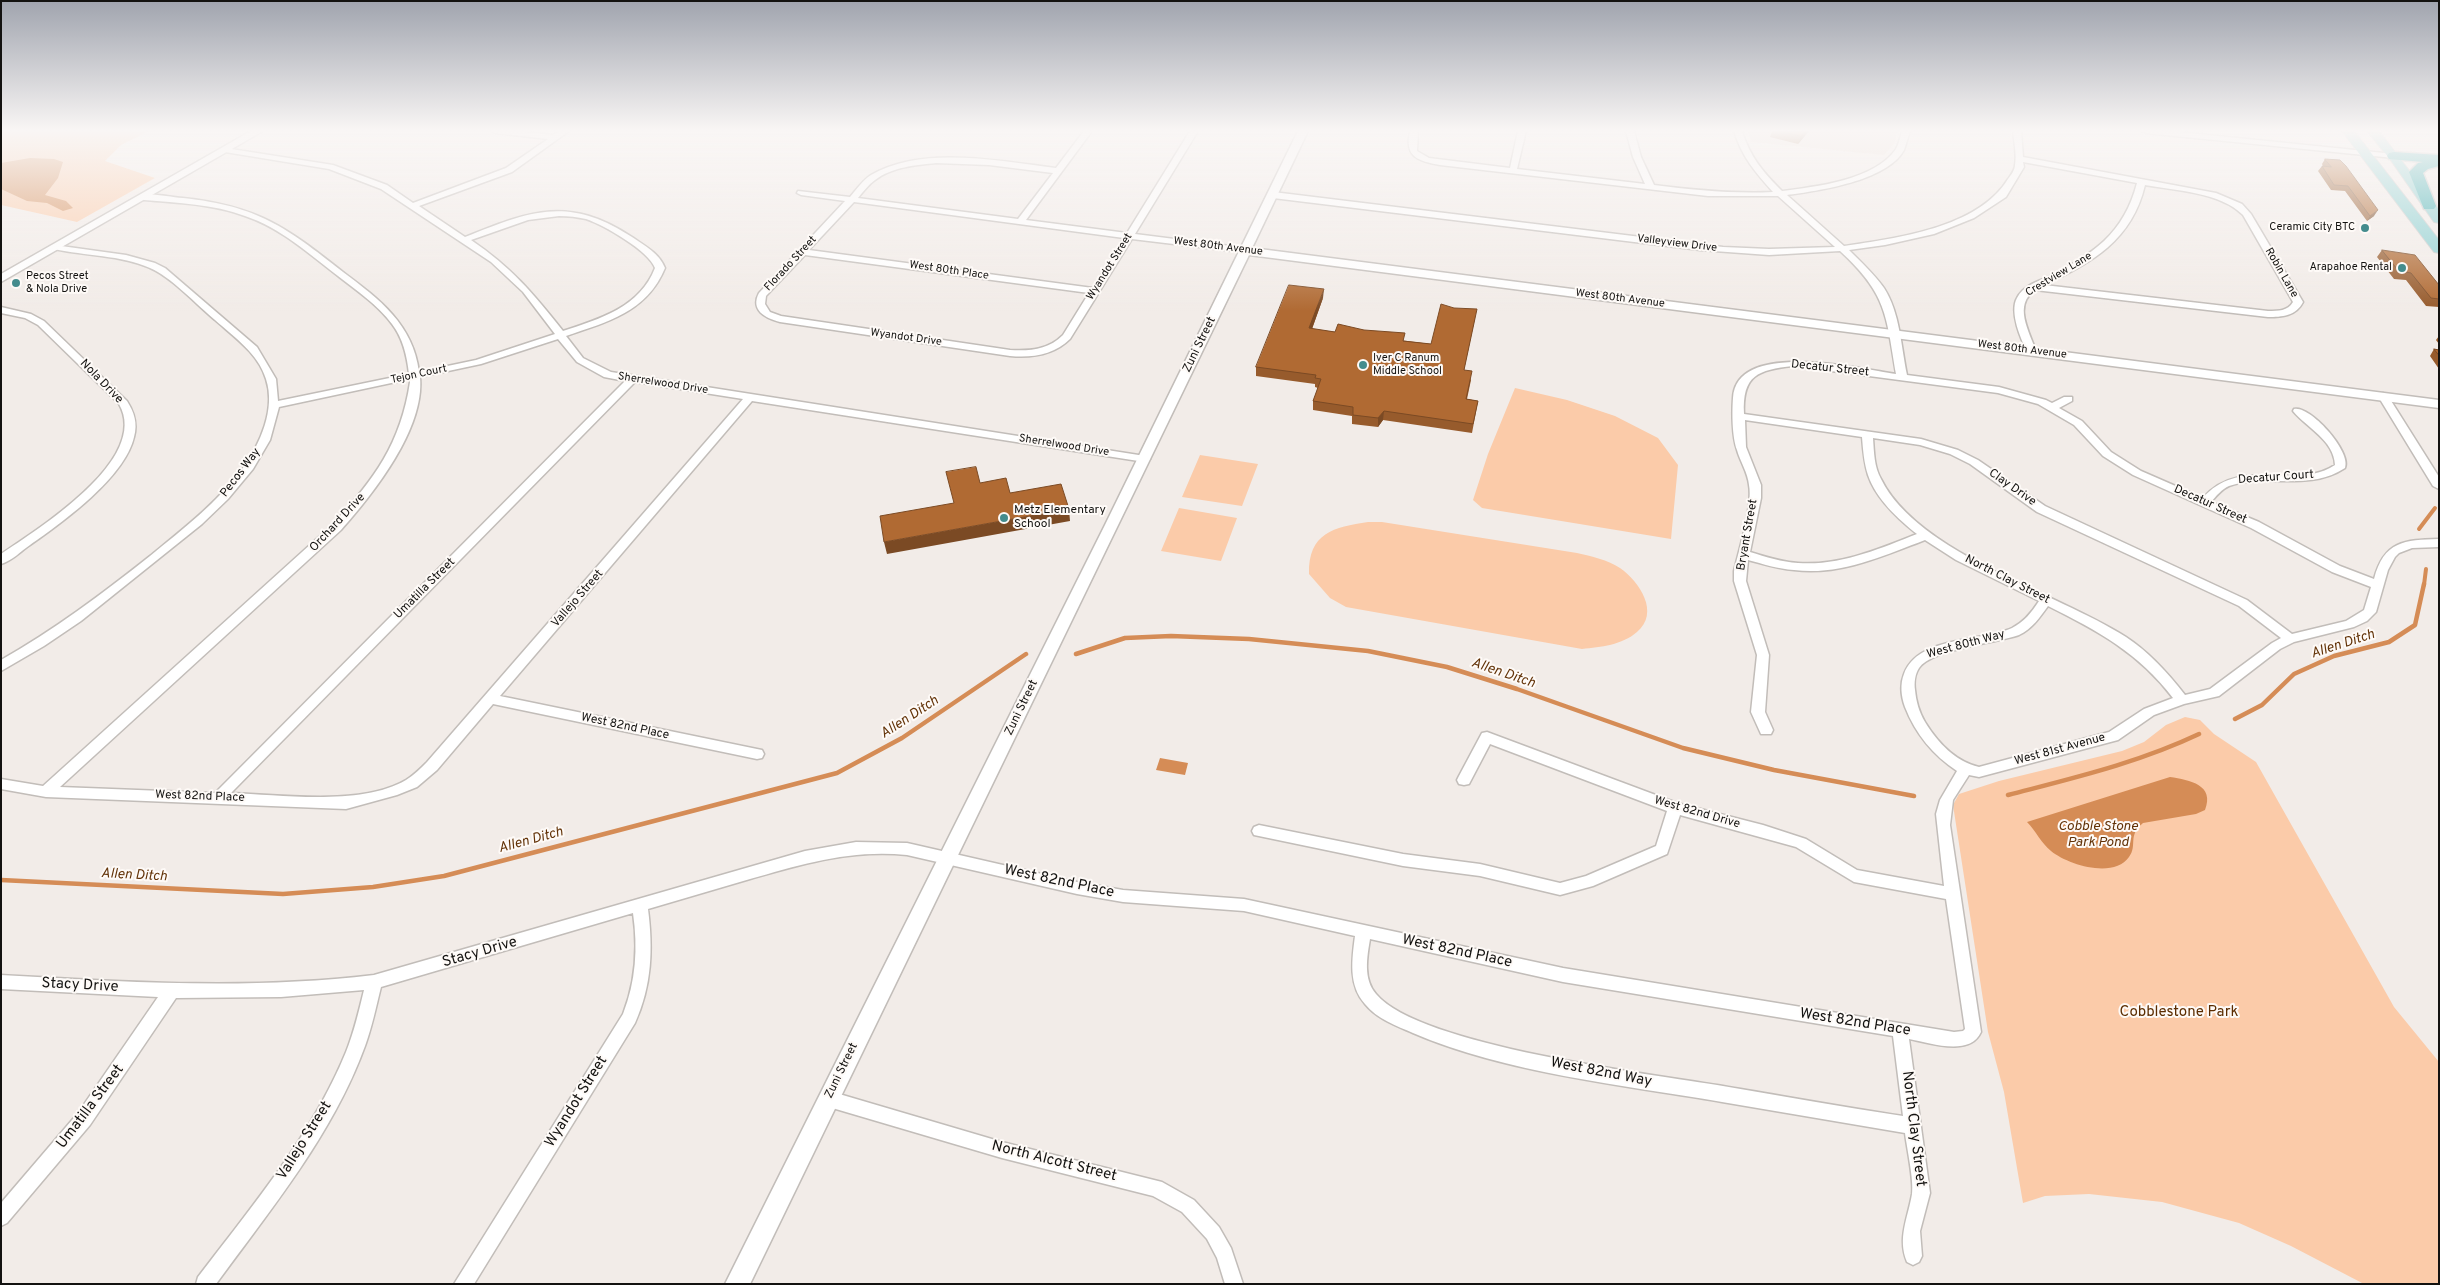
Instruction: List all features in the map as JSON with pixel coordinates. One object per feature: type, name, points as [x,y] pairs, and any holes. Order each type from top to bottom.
[{"type":"highway","points":[[2422,191],[2429,206]]},
{"type":"main road","points":[[2395,191],[2439,249]]},
{"type":"main road","points":[[2418,191],[2439,219]]},
{"type":"street","points":[[1,279],[154,191]]},
{"type":"street","name":"Sherrelwood Drive","points":[[388,191],[494,260],[526,290],[574,354],[587,365],[608,375],[1145,459]]},
{"type":"street","points":[[412,206],[453,191]]},
{"type":"street","points":[[851,200],[860,191]]},
{"type":"street","points":[[1021,221],[1043,191]]},
{"type":"street","name":"Wyandot Street","points":[[1053,348],[1067,337],[1157,191]]},
{"type":"street","name":"Zuni Street","points":[[737,1284],[1145,459],[1275,191]]},
{"type":"street","points":[[1692,191],[1733,195],[1788,191]]},
{"type":"street","name":"Valleyview Drive","points":[[1273,195],[1727,250],[1795,252],[1841,248],[1908,238],[1966,219],[2006,191]]},
{"type":"street","name":"Crestview Lane","points":[[2031,351],[2018,308],[2024,295],[2081,262],[2113,239],[2124,227],[2136,206],[2140,191]]},
{"type":"street","name":"Robin Lane","points":[[2035,287],[2263,314],[2284,313],[2296,307],[2297,299],[2247,214],[2239,206],[2213,195],[2193,191]]},
{"type":"street","points":[[1780,192],[1841,248],[1879,288],[1889,308],[1902,377]]},
{"type":"street","name":"West 80th Avenue","points":[[801,193],[2439,404]]},
{"type":"street","name":"Orchard Drive","points":[[46,792],[290,572],[355,509],[378,478],[399,440],[412,407],[416,376],[405,337],[386,310],[262,219],[236,211],[144,197]]},
{"type":"street","name":"Florado Street","points":[[762,310],[759,304],[762,294],[851,200]]},
{"type":"street","name":"Tejon Court","points":[[276,405],[478,362],[612,318],[633,304],[658,277],[660,268],[657,260],[597,221],[575,215],[555,214],[530,218],[464,240]]},
{"type":"street","name":"Pecos Way","points":[[1,666],[63,628],[99,602],[224,498],[257,455],[268,431],[276,405],[274,383],[265,361],[254,349],[162,270],[134,259],[57,247]]},
{"type":"street","name":"West 80th Place","points":[[802,252],[1095,291]]},
{"type":"street","name":"Nola Drive","points":[[1,310],[34,318],[49,329],[123,403],[130,416],[130,425],[123,452],[101,483],[80,502],[1,560]]},
{"type":"street","name":"Wyandot Drive","points":[[762,310],[780,319],[1010,353],[1035,353],[1053,348]]},
{"type":"street","name":"Decatur Street","points":[[1755,373],[1768,367],[1793,363],[1999,390],[2028,397],[2053,407],[2078,423],[2107,454],[2122,464],[2264,529],[2336,569],[2379,585]]},
{"type":"street","name":"Bryant Street","points":[[1755,373],[1740,387],[1738,416],[1742,447],[1755,485],[1756,498],[1740,581],[1763,655],[1758,712],[1766,730]]},
{"type":"street","name":"Umatilla Street","points":[[219,797],[631,380]]},
{"type":"street","points":[[2383,396],[2439,486]]},
{"type":"street","name":"Vallejo Street","points":[[397,790],[417,780],[432,766],[492,699],[750,397]]},
{"type":"street","points":[[2053,407],[2068,399]]},
{"type":"street","name":"Decatur Court","points":[[2204,502],[2217,489],[2228,482],[2320,475],[2338,470],[2341,466],[2341,460],[2329,442],[2314,422],[2298,411]]},
{"type":"street","name":"Clay Drive","points":[[1738,416],[1926,443],[1963,456],[2041,509],[2242,603],[2290,639]]},
{"type":"street","name":"North Clay Street","points":[[1867,434],[1870,463],[1882,491],[1894,506],[1926,535],[1975,565],[2046,600],[2131,646],[2161,673],[2182,700]]},
{"type":"street","points":[[1744,555],[1797,567],[1826,566],[1870,556],[1926,535]]},
{"type":"street","name":"West 81st Avenue","points":[[1965,769],[1979,772],[2113,736],[2149,712],[2182,700],[2205,696],[2220,690],[2276,646],[2290,639],[2341,626],[2363,618],[2370,612],[2382,570],[2390,554],[2395,550],[2412,544],[2439,543]]},
{"type":"street","name":"West 80th Way","points":[[1965,769],[1938,747],[1919,724],[1909,699],[1908,674],[1912,665],[1919,658],[1930,653],[2016,630],[2033,619],[2046,600]]},
{"type":"street","name":"West 82nd Place","points":[[492,699],[757,754]]},
{"type":"street","name":"West 82nd Drive","points":[[1464,780],[1487,738],[1675,808],[1763,831],[1800,843],[1854,876],[1953,894]]},
{"type":"street","points":[[1953,894],[1943,808],[1948,794],[1961,778],[1965,769]]},
{"type":"street","name":"West 82nd Place","points":[[1,784],[46,792],[346,803],[397,790]]},
{"type":"street","points":[[1259,831],[1403,860],[1480,870],[1560,889],[1588,882],[1662,850],[1675,808]]},
{"type":"street","name":"Stacy Drive","points":[[1,982],[172,990],[306,990],[374,982],[805,857],[853,848],[896,847],[948,858]]},
{"type":"street","name":"West 82nd Place","points":[[948,858],[1077,888],[1123,896],[1244,905],[1563,975],[1954,1039],[1968,1038],[1973,1032],[1953,894]]},
{"type":"street","name":"Wyandot Street","points":[[463,1284],[629,1018],[643,982],[646,952],[640,906]]},
{"type":"street","name":"West 82nd Way","points":[[1363,931],[1358,966],[1359,979],[1364,990],[1372,1001],[1382,1009],[1426,1032],[1473,1046],[1605,1075],[1913,1126]]},
{"type":"street","name":"Vallejo Street","points":[[205,1284],[316,1129],[354,1054],[362,1031],[374,982]]},
{"type":"street","name":"Umatilla Street","points":[[1,1217],[84,1119],[172,990]]},
{"type":"street","name":"North Clay Street","points":[[1900,1030],[1921,1192],[1911,1231],[1913,1256]]},
{"type":"street","name":"North Alcott Street","points":[[829,1099],[1002,1150],[1156,1188],[1188,1206],[1213,1233],[1225,1254],[1234,1284]]},
{"type":"green space","points":[[1,191],[132,191],[77,222],[1,205]]},
{"type":"green space","points":[[1515,388],[1567,400],[1615,416],[1658,438],[1678,465],[1671,539],[1482,508],[1473,500],[1488,454]]},
{"type":"green space","points":[[1200,455],[1258,464],[1242,506],[1182,497]]},
{"type":"green space","points":[[1179,508],[1237,518],[1221,561],[1161,551]]},
{"type":"green space","points":[[1382,522],[1577,553],[1599,559],[1620,568],[1634,581],[1645,598],[1647,616],[1644,624],[1637,632],[1625,640],[1604,646],[1582,649],[1346,607],[1330,598],[1309,574],[1310,560],[1313,549],[1325,534],[1344,526]]},
{"type":"green space","name":"Cobblestone Park","points":[[2185,717],[2200,720],[2214,734],[2256,762],[2394,1007],[2439,1062],[2439,1284],[2364,1284],[2291,1246],[2239,1223],[2162,1202],[2089,1194],[2045,1196],[2023,1203],[2004,1092],[1988,1032],[1953,805],[1959,794],[1999,781],[2122,751],[2144,742],[2166,725]]},
{"type":"water","points":[[5,191],[48,191],[45,195],[66,201],[73,208],[63,211],[47,203],[27,201]]},
{"type":"water","points":[[1160,758],[1188,763],[1185,775],[1156,770]]},
{"type":"water","name":"Cobble Stone Park Pond","points":[[2170,777],[2192,782],[2204,789],[2207,795],[2205,810],[2196,814],[2143,823],[2135,832],[2132,853],[2122,864],[2113,867],[2091,868],[2068,861],[2047,848],[2027,822]]},
{"type":"building","points":[[2352,191],[2364,191],[2378,210],[2370,216]]},
{"type":"building","points":[[2382,250],[2415,255],[2439,285],[2439,299],[2431,298],[2411,273],[2399,271]]},
{"type":"building","name":"Iver C Ranum Middle School","points":[[1289,285],[1324,289],[1309,328],[1335,332],[1338,324],[1364,330],[1405,333],[1403,341],[1431,344],[1441,304],[1454,308],[1477,309],[1464,370],[1472,371],[1466,399],[1478,401],[1473,424],[1384,411],[1378,418],[1353,415],[1353,407],[1313,401],[1321,379],[1315,378],[1316,375],[1256,367]]},
{"type":"building","name":"Metz Elementary School","points":[[976,467],[980,483],[1006,478],[1010,493],[1061,484],[1069,509],[884,542],[880,516],[954,503],[946,472]]},
{"type":"waterway","name":"Allen Ditch","points":[[2419,529],[2435,508]]},
{"type":"waterway","name":"Allen Ditch","points":[[2424,585],[2426,569]]},
{"type":"waterway","name":"Allen Ditch","points":[[2235,719],[2262,705],[2294,674],[2334,656],[2389,642],[2415,625],[2424,584]]},
{"type":"waterway","name":"Allen Ditch","points":[[1076,654],[1125,638],[1171,636],[1249,639],[1368,651],[1447,667],[1517,689],[1683,748],[1774,770],[1914,796]]},
{"type":"waterway","name":"Allen Ditch","points":[[1,880],[283,894],[373,887],[444,876],[837,773],[902,738],[1026,654]]},
{"type":"waterway","name":"Allen Ditch","points":[[2008,795],[2129,762],[2199,734]]},
{"type":"place","name":"Ceramic City BTC","points":[[2365,228]]},
{"type":"place","name":"Arapahoe Rental","points":[[2402,268]]},
{"type":"place","name":"Pecos Street & Nola Drive","points":[[16,283]]},
{"type":"place","name":"Iver C Ranum Middle School","points":[[1363,365]]},
{"type":"place","name":"Metz Elementary School","points":[[1004,518]]}]
